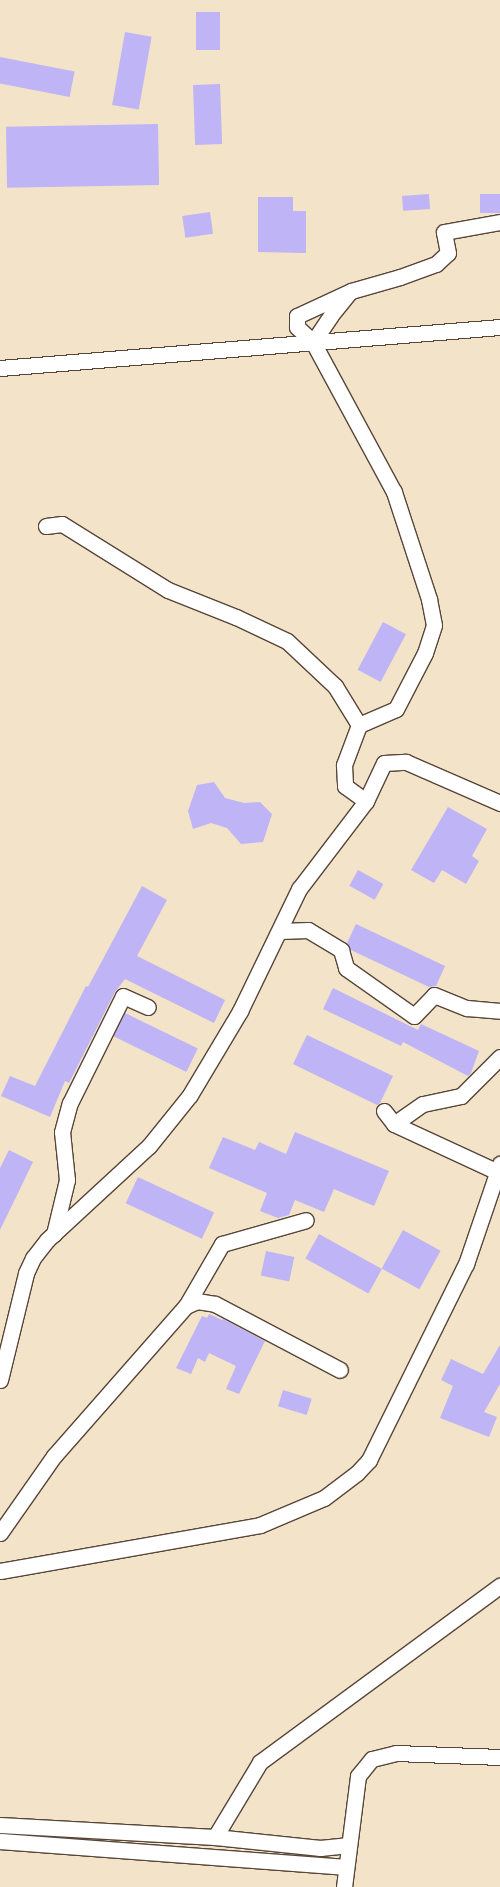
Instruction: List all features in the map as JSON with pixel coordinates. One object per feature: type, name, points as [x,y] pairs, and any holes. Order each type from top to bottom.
[{"type":"street","points":[[366,801],[345,786],[344,765],[359,725],[396,709],[424,653],[434,626],[429,600],[394,492],[313,342],[297,326],[297,316],[351,291],[400,278],[436,264],[448,253],[444,232],[500,222]]},
{"type":"street","points":[[313,342],[330,316],[351,291]]},
{"type":"street","points":[[0,368],[500,327]]},
{"type":"street","points":[[46,526],[62,524],[168,590],[236,617],[287,641],[335,686],[359,725]]},
{"type":"street","points":[[0,1380],[26,1273],[33,1258],[54,1234],[149,1146],[190,1095],[240,1011],[299,889],[366,801],[375,778],[384,763],[406,762],[500,803]]},
{"type":"street","points":[[280,931],[308,930],[342,950],[346,968],[414,1016],[434,995],[467,1008],[500,1011]]},
{"type":"street","points":[[54,1234],[67,1180],[62,1132],[70,1103],[123,996],[148,1007]]},
{"type":"street","points":[[394,1124],[423,1104],[461,1096],[500,1057]]},
{"type":"street","points":[[0,1571],[260,1525],[324,1498],[357,1473],[369,1460],[466,1264],[498,1176],[394,1124],[384,1111]]},
{"type":"street","points":[[0,1533],[54,1456],[186,1306],[222,1244],[306,1220]]},
{"type":"street","points":[[186,1306],[197,1301],[216,1304],[340,1370]]},
{"type":"street","points":[[214,1837],[260,1762],[500,1586]]},
{"type":"street","points":[[344,1887],[358,1776],[372,1759],[396,1753],[500,1757]]},
{"type":"street","points":[[0,1825],[214,1837],[320,1848],[349,1845]]},
{"type":"street","points":[[0,1841],[346,1868]]},
{"type":"building","points":[[196,12],[220,12],[220,50],[196,50]]},
{"type":"building","points":[[125,32],[152,37],[139,110],[112,105]]},
{"type":"building","points":[[0,57],[75,72],[70,97],[0,83]]},
{"type":"building","points":[[220,84],[222,144],[195,145],[193,85]]},
{"type":"building","points":[[158,124],[159,185],[7,188],[6,127]]},
{"type":"building","points":[[429,194],[430,209],[403,211],[402,196]]},
{"type":"building","points":[[480,194],[500,194],[500,213],[480,213]]},
{"type":"building","points":[[258,197],[293,197],[293,211],[306,211],[306,253],[258,252]]},
{"type":"building","points":[[210,212],[213,234],[185,238],[182,216]]},
{"type":"building","points":[[383,622],[406,634],[381,682],[358,670]]},
{"type":"building","points":[[214,782],[225,798],[244,803],[260,802],[272,814],[263,842],[241,844],[227,828],[211,823],[193,829],[188,811],[197,785]]},
{"type":"building","points":[[448,807],[487,829],[472,856],[479,861],[466,884],[442,870],[434,883],[411,870]]},
{"type":"building","points":[[358,870],[383,884],[375,900],[349,886]]},
{"type":"building","points":[[142,886],[167,900],[137,956],[225,1000],[214,1023],[125,979],[115,992],[69,1083],[65,1081],[50,1117],[1,1096],[10,1076],[35,1086],[86,986],[88,987]]},
{"type":"building","points":[[356,924],[445,966],[436,986],[429,987],[351,950],[347,943]]},
{"type":"building","points":[[333,988],[418,1030],[421,1024],[479,1051],[471,1073],[468,1076],[403,1042],[401,1046],[323,1009]]},
{"type":"building","points":[[125,1013],[198,1049],[186,1072],[114,1036]]},
{"type":"building","points":[[307,1035],[393,1076],[380,1103],[377,1105],[293,1064]]},
{"type":"building","points":[[295,1132],[389,1171],[374,1206],[334,1189],[324,1212],[295,1200],[289,1215],[278,1218],[260,1211],[267,1193],[209,1168],[223,1137],[255,1150],[259,1142],[286,1154]]},
{"type":"building","points":[[9,1150],[33,1162],[0,1230],[0,1168]]},
{"type":"building","points":[[138,1177],[214,1212],[202,1239],[126,1203]]},
{"type":"building","points":[[403,1230],[441,1251],[419,1289],[382,1268]]},
{"type":"building","points":[[319,1234],[382,1269],[368,1293],[305,1258]]},
{"type":"building","points":[[266,1251],[294,1257],[289,1281],[261,1275]]},
{"type":"building","points":[[209,1314],[223,1319],[265,1341],[239,1394],[226,1389],[236,1366],[209,1353],[205,1362],[198,1358],[191,1374],[176,1368],[202,1316],[207,1318]]},
{"type":"building","points":[[500,1345],[500,1384],[484,1412],[497,1417],[489,1437],[440,1418],[453,1386],[441,1380],[451,1359],[483,1374]]},
{"type":"building","points":[[283,1390],[312,1399],[307,1415],[278,1406]]}]
